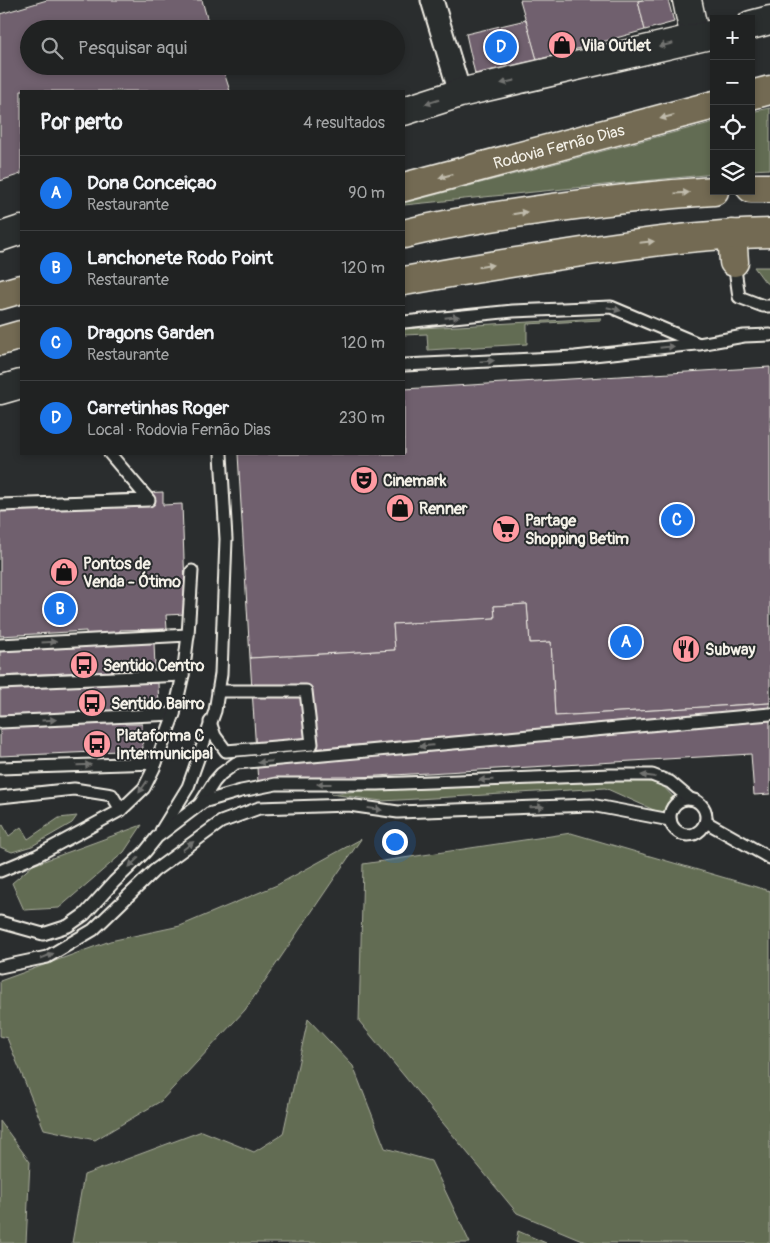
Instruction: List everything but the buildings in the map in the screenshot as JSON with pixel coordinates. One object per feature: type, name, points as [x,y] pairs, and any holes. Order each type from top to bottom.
[{"type":"highway","points":[[755,94],[770,90]]},
{"type":"highway","name":"Rodovia Fernão Dias","points":[[405,187],[710,106]]},
{"type":"highway","points":[[755,188],[770,188]]},
{"type":"highway","points":[[405,234],[438,225],[559,207],[674,193],[710,191]]},
{"type":"highway","points":[[405,281],[462,270],[638,243],[732,234],[770,233]]},
{"type":"highway","points":[[732,234],[734,262]]},
{"type":"highway","points":[[0,295],[20,289]]},
{"type":"highway","points":[[0,341],[20,336]]},
{"type":"main road","points":[[405,111],[460,93],[705,36],[687,0]]},
{"type":"main road","points":[[755,24],[770,20]]},
{"type":"main road","points":[[0,236],[20,230]]},
{"type":"main road","points":[[0,390],[20,384]]},
{"type":"street","points":[[432,0],[460,93]]},
{"type":"lane","points":[[734,262],[739,297],[763,306],[770,306]]},
{"type":"lane","points":[[405,322],[513,311],[612,307],[699,344]]},
{"type":"lane","points":[[405,365],[575,357],[699,344],[744,336],[770,335]]},
{"type":"lane","points":[[0,505],[149,500],[111,455]]},
{"type":"lane","points":[[0,922],[43,934],[68,926],[85,914],[145,852],[157,837],[188,787],[215,711],[220,674],[226,539],[221,455]]},
{"type":"lane","points":[[0,871],[36,856],[122,810],[144,788],[156,763],[174,714],[183,675],[188,635],[192,571]]},
{"type":"lane","points":[[0,645],[188,635]]},
{"type":"lane","points":[[0,684],[183,675]]},
{"type":"lane","points":[[210,722],[215,736],[226,751],[312,744],[306,691],[218,691]]},
{"type":"lane","points":[[0,722],[174,714]]},
{"type":"lane","points":[[200,804],[220,774],[236,763],[770,714]]},
{"type":"lane","points":[[0,768],[156,763]]},
{"type":"lane","points":[[157,837],[200,804],[241,791],[276,784],[378,784],[652,775],[670,782],[690,799]]},
{"type":"lane","points":[[0,797],[74,789],[112,795],[122,810]]},
{"type":"lane","points":[[684,799],[690,799],[696,801],[705,809],[707,816],[706,822],[699,832],[687,836],[675,831],[670,820],[670,814],[675,804],[684,799]]},
{"type":"lane","points":[[0,967],[47,958],[93,930],[154,871],[221,822],[259,808],[349,805],[398,812],[591,805],[670,820]]},
{"type":"lane","points":[[706,822],[770,858]]},
{"type":"green space","points":[[770,108],[770,169],[755,170],[755,111]]},
{"type":"green space","points":[[710,123],[710,174],[405,205],[405,203]]},
{"type":"green space","points":[[754,267],[770,267],[770,284],[765,282]]},
{"type":"green space","points":[[601,318],[601,320],[527,324],[527,344],[428,350],[427,334],[405,335],[405,329]]},
{"type":"green space","points":[[638,779],[662,785],[676,800],[668,806],[665,815],[605,788],[382,801],[331,794],[358,791]]},
{"type":"green space","points":[[77,816],[72,823],[32,846],[12,852],[0,847],[0,827],[3,825],[9,836],[21,827],[28,839],[59,818]]},
{"type":"green space","points":[[142,825],[124,852],[59,908],[24,910],[12,883],[33,865]]},
{"type":"green space","points":[[571,833],[770,891],[770,1243],[589,1243],[517,1213],[359,1021],[363,864]]},
{"type":"green space","points":[[361,839],[245,1010],[161,1101],[95,1140],[44,1129],[7,1038],[0,1036],[0,981],[110,941],[180,926],[277,885]]},
{"type":"green space","points":[[308,1019],[353,1066],[385,1148],[431,1161],[470,1243],[72,1243],[84,1175],[202,1131],[254,1152],[283,1134]]},
{"type":"green space","points":[[0,1121],[30,1162],[26,1243],[0,1243]]},
{"type":"green space","points":[[518,1231],[546,1243],[516,1243]]},
{"type":"place","name":"Vila Outlet","points":[[562,45]]},
{"type":"place","name":"Carretinhas Roger","points":[[501,47]]},
{"type":"place","name":"Cinemark","points":[[364,480]]},
{"type":"place","name":"Renner","points":[[400,508]]},
{"type":"place","name":"Dragons Garden","points":[[677,520]]},
{"type":"place","name":"Partage Shopping Betim","points":[[506,529]]},
{"type":"place","name":"Pontos de Venda - Ótimo","points":[[64,572]]},
{"type":"place","name":"Lanchonete Rodo Point","points":[[60,609]]},
{"type":"place","name":"Dona Conceiçao","points":[[626,642]]},
{"type":"place","name":"Subway","points":[[686,649]]},
{"type":"place","name":"Sentido Centro","points":[[84,665]]},
{"type":"place","name":"Sentido Bairro","points":[[92,703]]},
{"type":"place","name":"Plataforma C Intermunicipal","points":[[97,744]]}]
